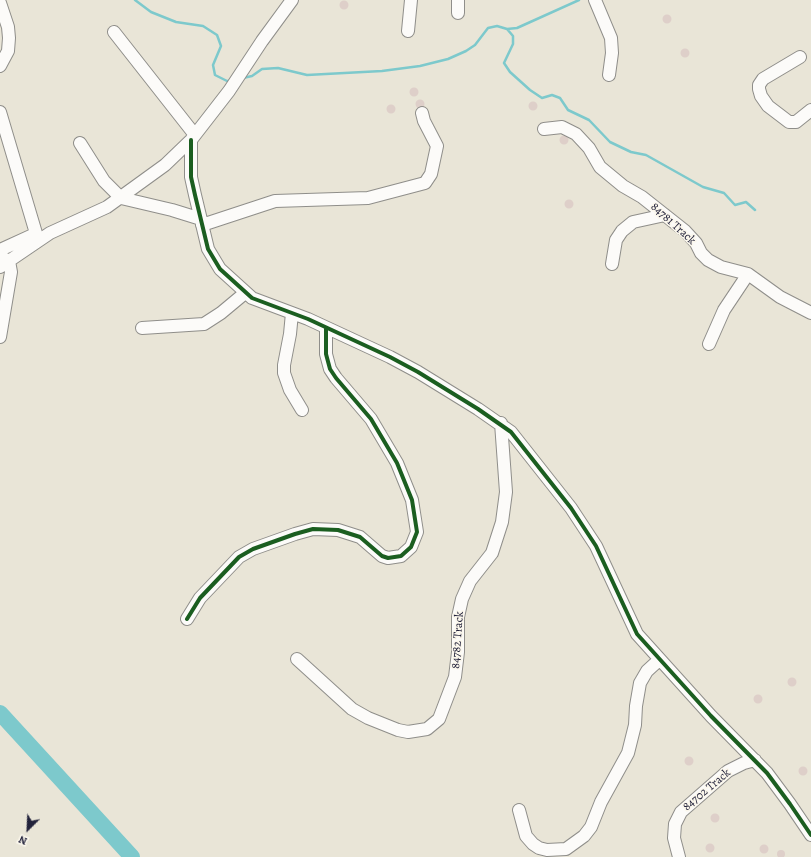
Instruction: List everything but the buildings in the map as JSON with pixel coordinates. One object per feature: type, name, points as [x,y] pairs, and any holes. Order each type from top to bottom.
[{"type":"street","points":[[0,250],[88,217],[121,198],[165,165],[193,137],[233,86],[262,41],[292,0]]},
{"type":"street","points":[[408,31],[411,0]]},
{"type":"street","points":[[458,0],[458,12]]},
{"type":"street","points":[[595,0],[611,38],[612,53],[609,75]]},
{"type":"street","points":[[0,3],[9,32],[9,45],[2,57]]},
{"type":"street","points":[[114,32],[193,137],[191,177],[208,249],[214,261],[245,293],[257,301],[292,313],[418,372],[501,423],[519,440],[579,519],[596,546],[613,580],[632,627],[659,660],[778,786],[811,835]]},
{"type":"street","points":[[800,57],[762,79],[759,89],[761,96],[768,106],[789,122],[796,122],[811,110]]},
{"type":"street","points":[[0,112],[37,237]]},
{"type":"street","points":[[80,143],[104,181],[121,198],[172,210],[202,222],[275,202],[368,198],[425,182],[430,178],[437,146],[424,121],[422,113]]},
{"type":"street","name":"84781 Track","points":[[544,129],[562,127],[576,134],[589,148],[600,167],[665,214],[692,238],[700,253],[708,260],[722,267],[748,274],[780,297],[811,313]]},
{"type":"street","points":[[612,264],[616,240],[622,231],[633,222],[665,214]]},
{"type":"street","points":[[0,337],[11,278],[3,261],[37,237]]},
{"type":"street","points":[[709,344],[724,310],[748,274]]},
{"type":"street","points":[[142,328],[204,324],[221,313],[245,293]]},
{"type":"street","points":[[292,313],[284,373],[290,390],[302,410]]},
{"type":"street","points":[[187,619],[200,598],[239,557],[253,549],[295,534],[313,529],[338,530],[360,537],[382,556],[388,558],[401,556],[411,547],[416,532],[412,500],[397,463],[371,419],[330,370],[326,354],[326,328]]},
{"type":"street","name":"84782 Track","points":[[297,659],[352,709],[368,718],[398,730],[408,732],[427,728],[439,719],[455,677],[458,652],[458,617],[462,599],[470,581],[492,553],[502,522],[506,492],[501,423]]},
{"type":"street","points":[[519,810],[526,836],[539,848],[558,851],[566,849],[584,836],[591,827],[601,802],[628,753],[635,725],[637,694],[643,676],[659,660]]},
{"type":"street","name":"84702 Track","points":[[679,857],[674,838],[675,824],[681,812],[728,771],[744,763],[755,760]]},
{"type":"waterway","points":[[135,0],[151,12],[176,22],[203,26],[217,35],[221,46],[213,65],[215,75],[227,81],[231,81]]},
{"type":"waterway","points":[[243,78],[252,76],[262,69],[278,68],[307,75],[382,71],[420,66],[448,59],[466,51],[475,45],[488,28],[497,26],[507,29],[517,28],[579,0]]},
{"type":"waterway","points":[[507,29],[513,36],[513,44],[504,63],[510,72],[530,90],[542,98],[552,95],[560,98],[568,110],[589,120],[610,142],[631,152],[646,155],[703,187],[724,193],[735,205],[746,202],[755,210]]},
{"type":"waterway","points":[[0,713],[132,857]]},
{"type":"cycle path","points":[[191,140],[191,177],[195,195],[208,249],[220,269],[252,298],[308,319],[390,357],[418,372],[478,409],[511,432],[571,508],[596,546],[637,634],[711,716],[767,773],[811,835]]},
{"type":"cycle path","points":[[187,619],[200,598],[239,557],[253,549],[295,534],[313,529],[338,530],[360,537],[382,556],[388,558],[401,556],[411,547],[417,532],[412,500],[397,463],[371,419],[330,369],[326,354],[326,328]]}]
